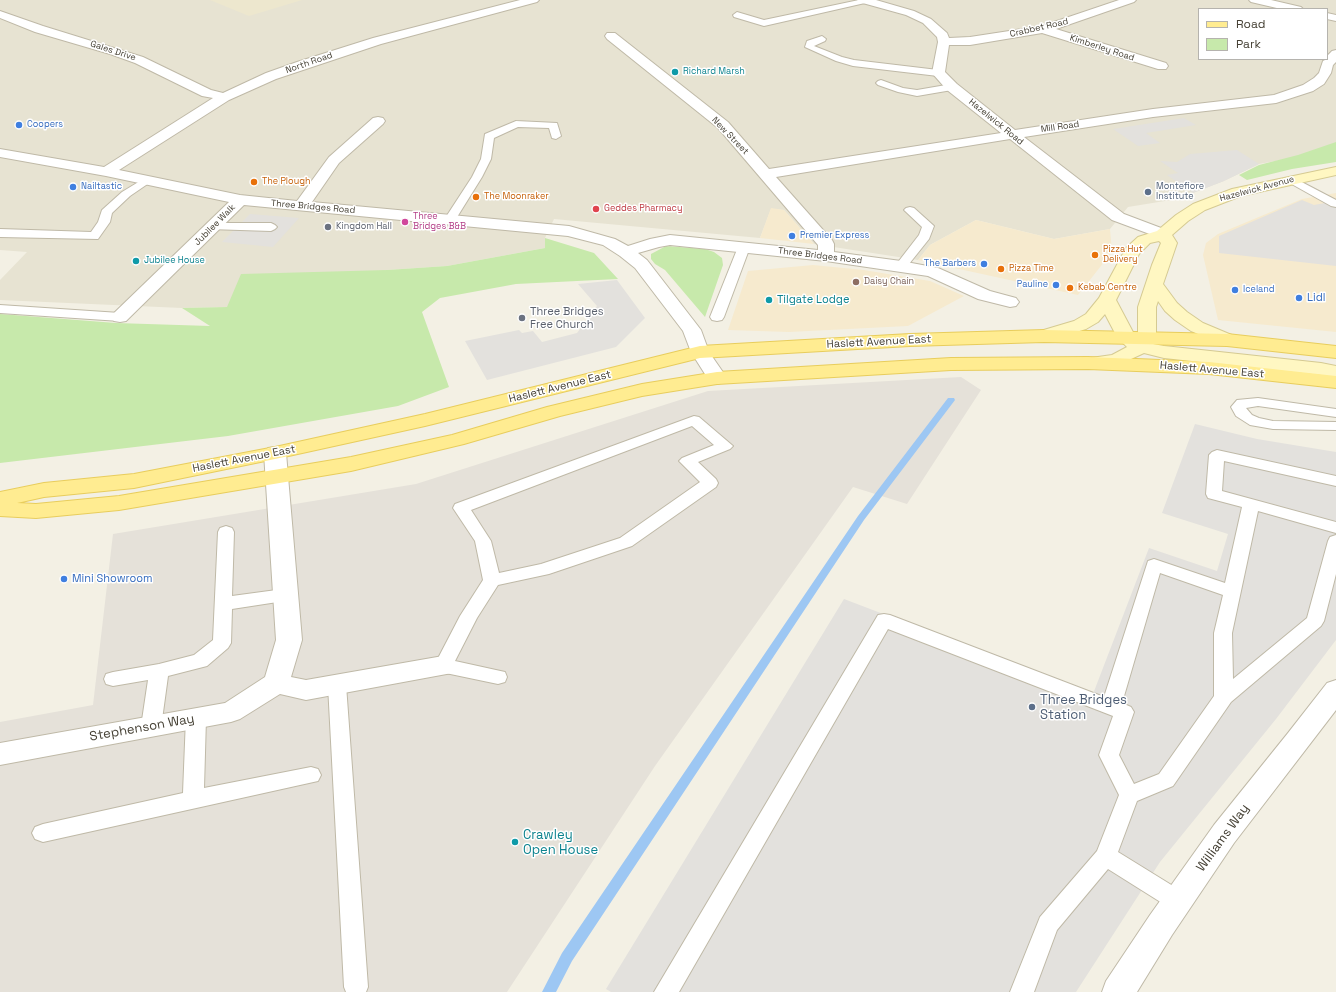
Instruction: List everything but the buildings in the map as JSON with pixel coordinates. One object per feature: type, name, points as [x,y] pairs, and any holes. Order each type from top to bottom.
[{"type":"main road","name":"Haslett Avenue East","points":[[0,499],[44,490],[134,481],[275,453],[425,420],[700,352],[910,340],[1044,336],[1095,338],[1126,337]]},
{"type":"main road","name":"Haslett Avenue East","points":[[1144,342],[1227,340],[1336,352]]},
{"type":"main road","name":"Haslett Avenue East","points":[[0,509],[36,511],[119,503],[351,464],[457,440],[554,411],[642,390],[717,378],[951,364],[1088,363],[1209,368],[1336,382]]},
{"type":"street","name":"North Road","points":[[106,172],[224,97],[271,76],[344,51],[533,0]]},
{"type":"street","points":[[864,0],[898,9],[926,21],[940,33],[944,42],[938,73]]},
{"type":"street","name":"Crabbet Road","points":[[944,42],[970,41],[1043,29],[1071,21],[1130,0]]},
{"type":"street","points":[[1255,0],[1292,8]]},
{"type":"street","name":"Gales Drive","points":[[0,14],[39,29],[120,53],[161,70],[207,93],[224,97]]},
{"type":"street","name":"Kimberley Road","points":[[1043,29],[1162,66]]},
{"type":"street","name":"New Street","points":[[611,36],[723,125],[826,244],[826,256]]},
{"type":"street","name":"Mill Road","points":[[766,174],[996,138],[1011,134],[1153,113],[1276,99],[1308,88],[1319,81],[1325,73],[1327,64],[1336,54]]},
{"type":"street","name":"Hazelwick Road","points":[[938,73],[952,87],[1118,218],[1163,234]]},
{"type":"street","points":[[300,206],[334,160],[378,121]]},
{"type":"street","name":"Three Bridges Road","points":[[0,153],[106,172],[240,200],[569,231],[609,242],[626,252],[641,264],[692,330],[700,352],[717,378]]},
{"type":"street","name":"Hazelwick Avenue","points":[[1044,336],[1080,325],[1092,318],[1107,300],[1132,252],[1144,240],[1163,234],[1182,218],[1200,207],[1221,197],[1336,171]]},
{"type":"street","name":"Jubilee Walk","points":[[120,317],[240,200]]},
{"type":"street","points":[[1144,342],[1148,308],[1154,284],[1169,243],[1163,234]]},
{"type":"street","name":"Three Bridges Road","points":[[626,252],[656,242],[670,240],[826,256],[901,266],[932,272],[984,295],[1010,302]]},
{"type":"street","points":[[1154,284],[1171,307],[1181,316],[1197,327],[1227,340]]},
{"type":"street","points":[[1107,300],[1126,337]]},
{"type":"street","name":"Haslett Avenue East","points":[[1126,337],[1132,342],[1144,342],[1164,352],[1314,368],[1336,372]]},
{"type":"street","name":"Haslett Avenue East","points":[[1088,363],[1116,360],[1144,342]]},
{"type":"street","points":[[275,453],[284,595],[289,640],[276,683],[306,690],[444,666]]},
{"type":"street","name":"Stephenson Way","points":[[0,754],[231,712],[276,683]]},
{"type":"street","name":"Williams Way","points":[[1118,992],[1224,834],[1298,741],[1336,690]]},
{"type":"lane","points":[[737,15],[764,23],[864,0]]},
{"type":"lane","points":[[822,39],[810,43],[809,47],[853,63],[938,73]]},
{"type":"lane","points":[[880,83],[901,90],[917,93],[952,87]]},
{"type":"lane","points":[[450,220],[477,177],[486,159],[489,136],[516,124],[553,125],[556,136]]},
{"type":"lane","points":[[1292,180],[1335,204]]},
{"type":"lane","points":[[0,233],[94,236],[104,222],[106,212],[126,194],[145,181]]},
{"type":"lane","points":[[901,266],[924,236],[928,226],[910,210]]},
{"type":"lane","points":[[213,227],[271,227]]},
{"type":"lane","points":[[717,317],[744,247]]},
{"type":"lane","points":[[0,309],[120,317]]},
{"type":"lane","points":[[1336,413],[1258,402],[1242,403],[1238,407],[1241,413],[1247,418],[1256,422],[1272,425],[1336,426]]},
{"type":"lane","points":[[492,580],[543,570],[626,542],[710,483],[687,461],[725,446],[694,420],[461,508],[483,541],[492,580],[469,616],[444,666],[498,677]]},
{"type":"lane","points":[[1336,481],[1218,455],[1214,494],[1336,528]]},
{"type":"lane","points":[[1224,698],[1223,633],[1251,504]]},
{"type":"lane","points":[[113,680],[200,661],[222,643],[226,532]]},
{"type":"lane","points":[[1129,795],[1166,780],[1224,698],[1315,621],[1336,541]]},
{"type":"lane","points":[[1111,706],[1154,565],[1232,592]]},
{"type":"lane","points":[[224,604],[284,595]]},
{"type":"lane","points":[[666,992],[884,620],[1124,712],[1109,755],[1129,795],[1106,856],[1048,924],[1022,992]]},
{"type":"lane","points":[[151,727],[159,671]]},
{"type":"lane","points":[[337,685],[356,986]]},
{"type":"lane","points":[[193,799],[196,718]]},
{"type":"lane","points":[[43,833],[193,799],[311,775]]},
{"type":"lane","points":[[1106,856],[1178,901]]},
{"type":"shaded area","points":[[0,0],[1336,0],[1336,143],[1299,157],[1259,164],[1224,181],[1177,199],[1128,207],[1110,229],[1054,239],[976,220],[930,245],[918,260],[814,244],[784,210],[771,209],[760,238],[554,219],[545,238],[545,248],[447,266],[387,270],[227,307],[182,308],[0,300],[0,280],[27,252],[0,250]]},
{"type":"shaded area","points":[[210,0],[302,0],[249,16]]},
{"type":"shaded area","points":[[1184,118],[1196,125],[1146,133],[1160,143],[1138,146],[1113,129]]},
{"type":"shaded area","points":[[1237,150],[1259,164],[1224,181],[1193,193],[1167,175],[1178,173],[1160,161],[1177,162],[1190,154]]},
{"type":"shaded area","points":[[1336,193],[1336,332],[1218,320],[1203,255],[1206,243],[1218,234],[1302,199]]},
{"type":"shaded area","points":[[1302,200],[1314,205],[1336,201],[1336,266],[1219,253],[1219,236]]},
{"type":"shaded area","points":[[771,208],[784,210],[814,244],[760,238]]},
{"type":"shaded area","points":[[250,214],[299,218],[273,247],[222,242]]},
{"type":"shaded area","points":[[976,220],[1054,239],[1110,229],[1112,252],[1078,295],[918,260],[930,245]]},
{"type":"shaded area","points":[[813,265],[864,270],[930,281],[964,296],[908,326],[789,332],[728,330],[748,271]]},
{"type":"shaded area","points":[[617,280],[645,318],[616,347],[487,380],[465,341],[519,330],[522,333],[533,331],[542,342],[577,333],[597,306],[578,284]]},
{"type":"shaded area","points":[[961,377],[981,390],[907,504],[853,487],[655,766],[507,992],[0,992],[0,722],[93,705],[113,534],[416,484],[708,391]]},
{"type":"shaded area","name":"Three Bridges Station","points":[[1195,424],[1257,439],[1336,452],[1336,640],[1276,719],[1160,862],[1076,992],[611,992],[606,989],[844,599],[1093,694],[1149,548],[1217,571],[1228,534],[1162,513]]},
{"type":"green space","points":[[1336,142],[1336,162],[1292,169],[1247,180],[1239,175],[1259,165],[1298,155]]},
{"type":"green space","points":[[545,238],[594,253],[618,279],[516,284],[440,298],[422,312],[449,387],[398,406],[228,436],[0,463],[0,314],[116,323],[210,326],[182,308],[227,307],[241,274],[387,270],[447,266],[545,248]]},
{"type":"green space","points":[[666,246],[705,249],[714,252],[722,258],[723,265],[705,317],[665,270],[655,264],[651,259],[651,254]]},
{"type":"waterway","points":[[549,992],[567,957],[861,518],[951,400]]},
{"type":"place","name":"Richard Marsh","points":[[675,72]]},
{"type":"place","name":"Coopers","points":[[19,125]]},
{"type":"place","name":"The Plough","points":[[254,182]]},
{"type":"place","name":"Nailtastic","points":[[73,187]]},
{"type":"place","name":"Montefiore Institute","points":[[1148,192]]},
{"type":"place","name":"The Moonraker","points":[[476,197]]},
{"type":"place","name":"Geddes Pharmacy","points":[[596,209]]},
{"type":"place","name":"Three Bridges B&B","points":[[405,222]]},
{"type":"place","name":"Kingdom Hall","points":[[328,227]]},
{"type":"place","name":"Premier Express","points":[[792,236]]},
{"type":"place","name":"Pizza Hut Delivery","points":[[1095,255]]},
{"type":"place","name":"Jubilee House","points":[[136,261]]},
{"type":"place","name":"The Barbers","points":[[984,264]]},
{"type":"place","name":"Pizza Time","points":[[1001,269]]},
{"type":"place","name":"Daisy Chain","points":[[856,282]]},
{"type":"place","name":"Pauline","points":[[1056,285]]},
{"type":"place","name":"Kebab Centre","points":[[1070,288]]},
{"type":"place","name":"Iceland","points":[[1235,290]]},
{"type":"place","name":"Lidl","points":[[1299,298]]},
{"type":"place","name":"Tilgate Lodge","points":[[769,300]]},
{"type":"place","name":"Three Bridges Free Church","points":[[522,318]]},
{"type":"place","name":"Mini Showroom","points":[[64,579]]},
{"type":"place","name":"Three Bridges Station","points":[[1032,707]]},
{"type":"place","name":"Crawley Open House","points":[[515,842]]}]
